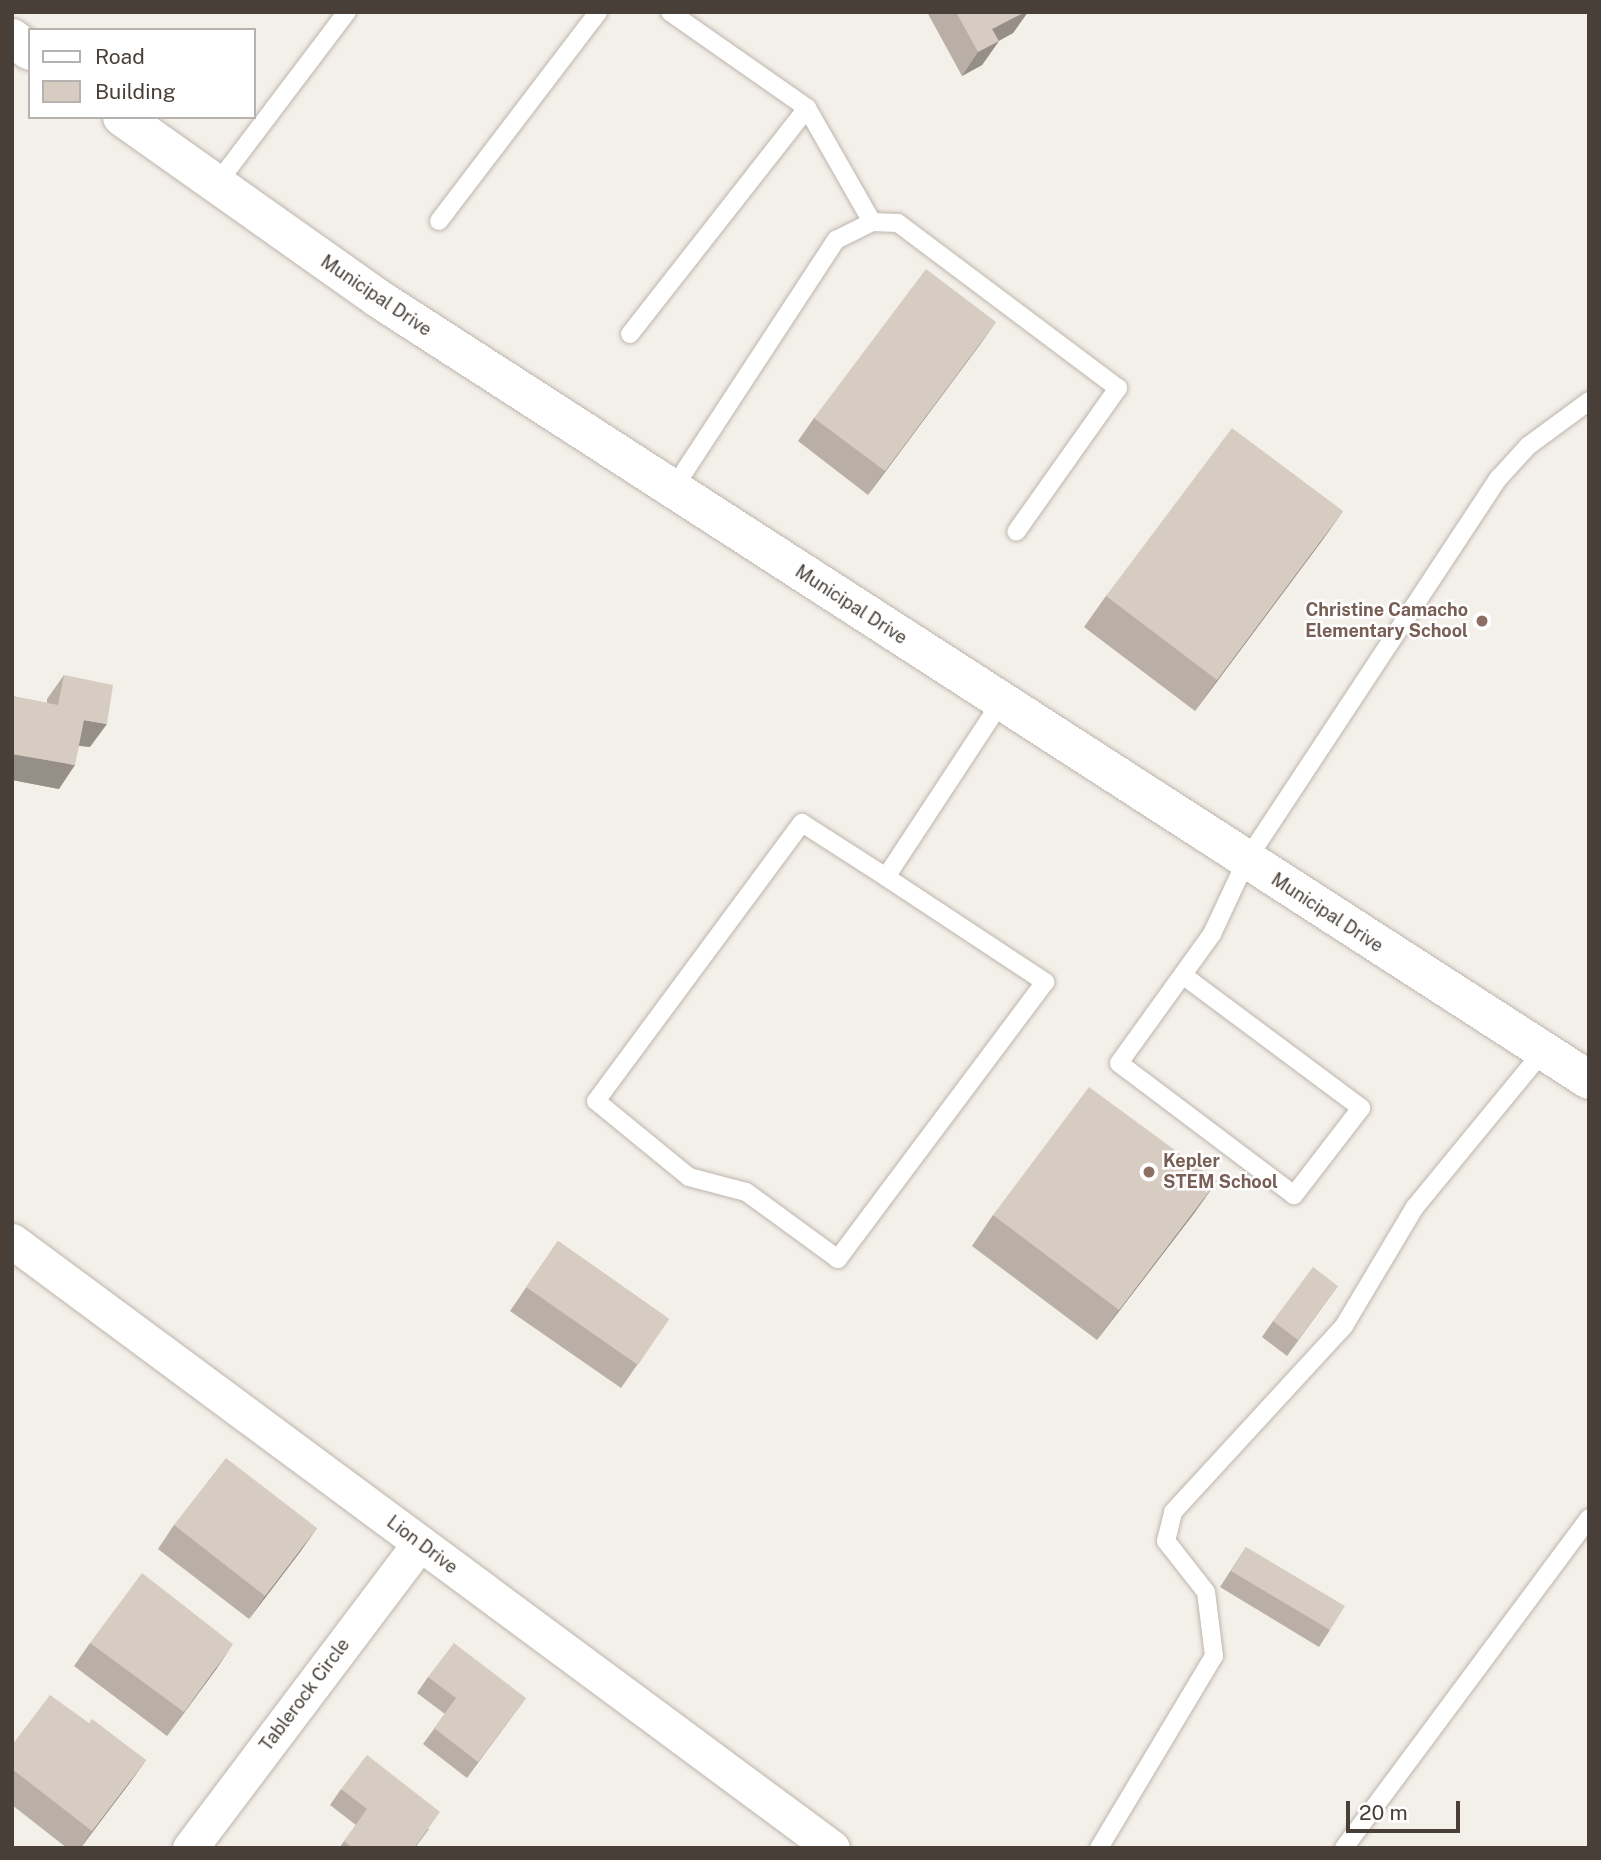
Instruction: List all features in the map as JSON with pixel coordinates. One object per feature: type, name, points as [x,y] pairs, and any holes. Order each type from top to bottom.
[{"type":"street","points":[[12,38],[28,50]]},
{"type":"street","name":"Municipal Drive","points":[[125,119],[216,185],[673,489],[1589,1080]]},
{"type":"street","name":"Lion Drive","points":[[12,1241],[832,1848]]},
{"type":"street","name":"Tablerock Circle","points":[[190,1848],[420,1543]]},
{"type":"lane","points":[[216,185],[347,12]]},
{"type":"lane","points":[[439,221],[598,12]]},
{"type":"lane","points":[[670,12],[807,108],[872,222]]},
{"type":"lane","points":[[630,334],[807,108]]},
{"type":"lane","points":[[673,489],[836,240],[872,222],[898,223],[919,235],[1118,388],[1016,532]]},
{"type":"lane","points":[[1184,976],[1361,1108],[1294,1195],[1119,1063],[1212,934],[1246,861],[1498,480],[1528,446],[1589,401]]},
{"type":"lane","points":[[886,877],[1001,702]]},
{"type":"lane","points":[[802,823],[886,877],[1045,982],[838,1259],[746,1192],[690,1177],[596,1101],[802,823]]},
{"type":"lane","points":[[1099,1848],[1214,1656],[1206,1592],[1166,1541],[1173,1512],[1344,1326],[1415,1207],[1544,1051]]},
{"type":"lane","points":[[1344,1848],[1589,1518]]},
{"type":"building","points":[[956,12],[1025,12],[992,29],[999,41],[978,52]]},
{"type":"building","points":[[926,269],[996,322],[885,471],[814,418]]},
{"type":"building","points":[[1232,428],[1343,511],[1217,680],[1106,596]]},
{"type":"building","points":[[64,675],[113,685],[107,724],[84,720],[75,765],[12,754],[12,696],[58,705]]},
{"type":"building","points":[[1089,1087],[1217,1181],[1119,1310],[993,1215]]},
{"type":"building","points":[[558,1241],[669,1319],[638,1365],[526,1287]]},
{"type":"building","points":[[1313,1267],[1338,1286],[1298,1340],[1273,1321]]},
{"type":"building","points":[[226,1458],[317,1528],[265,1596],[174,1525]]},
{"type":"building","points":[[1246,1547],[1345,1606],[1330,1630],[1231,1571]]},
{"type":"building","points":[[142,1573],[233,1644],[184,1712],[90,1643]]},
{"type":"building","points":[[454,1643],[526,1698],[478,1762],[434,1728],[456,1698],[428,1677]]},
{"type":"building","points":[[50,1695],[89,1723],[92,1719],[146,1760],[92,1831],[12,1769],[12,1745]]},
{"type":"building","points":[[367,1755],[440,1812],[414,1848],[353,1848],[344,1841],[367,1809],[341,1789]]},
{"type":"place","name":"Christine Camacho Elementary School","points":[[1482,621]]},
{"type":"place","name":"Kepler STEM School","points":[[1149,1172]]}]
